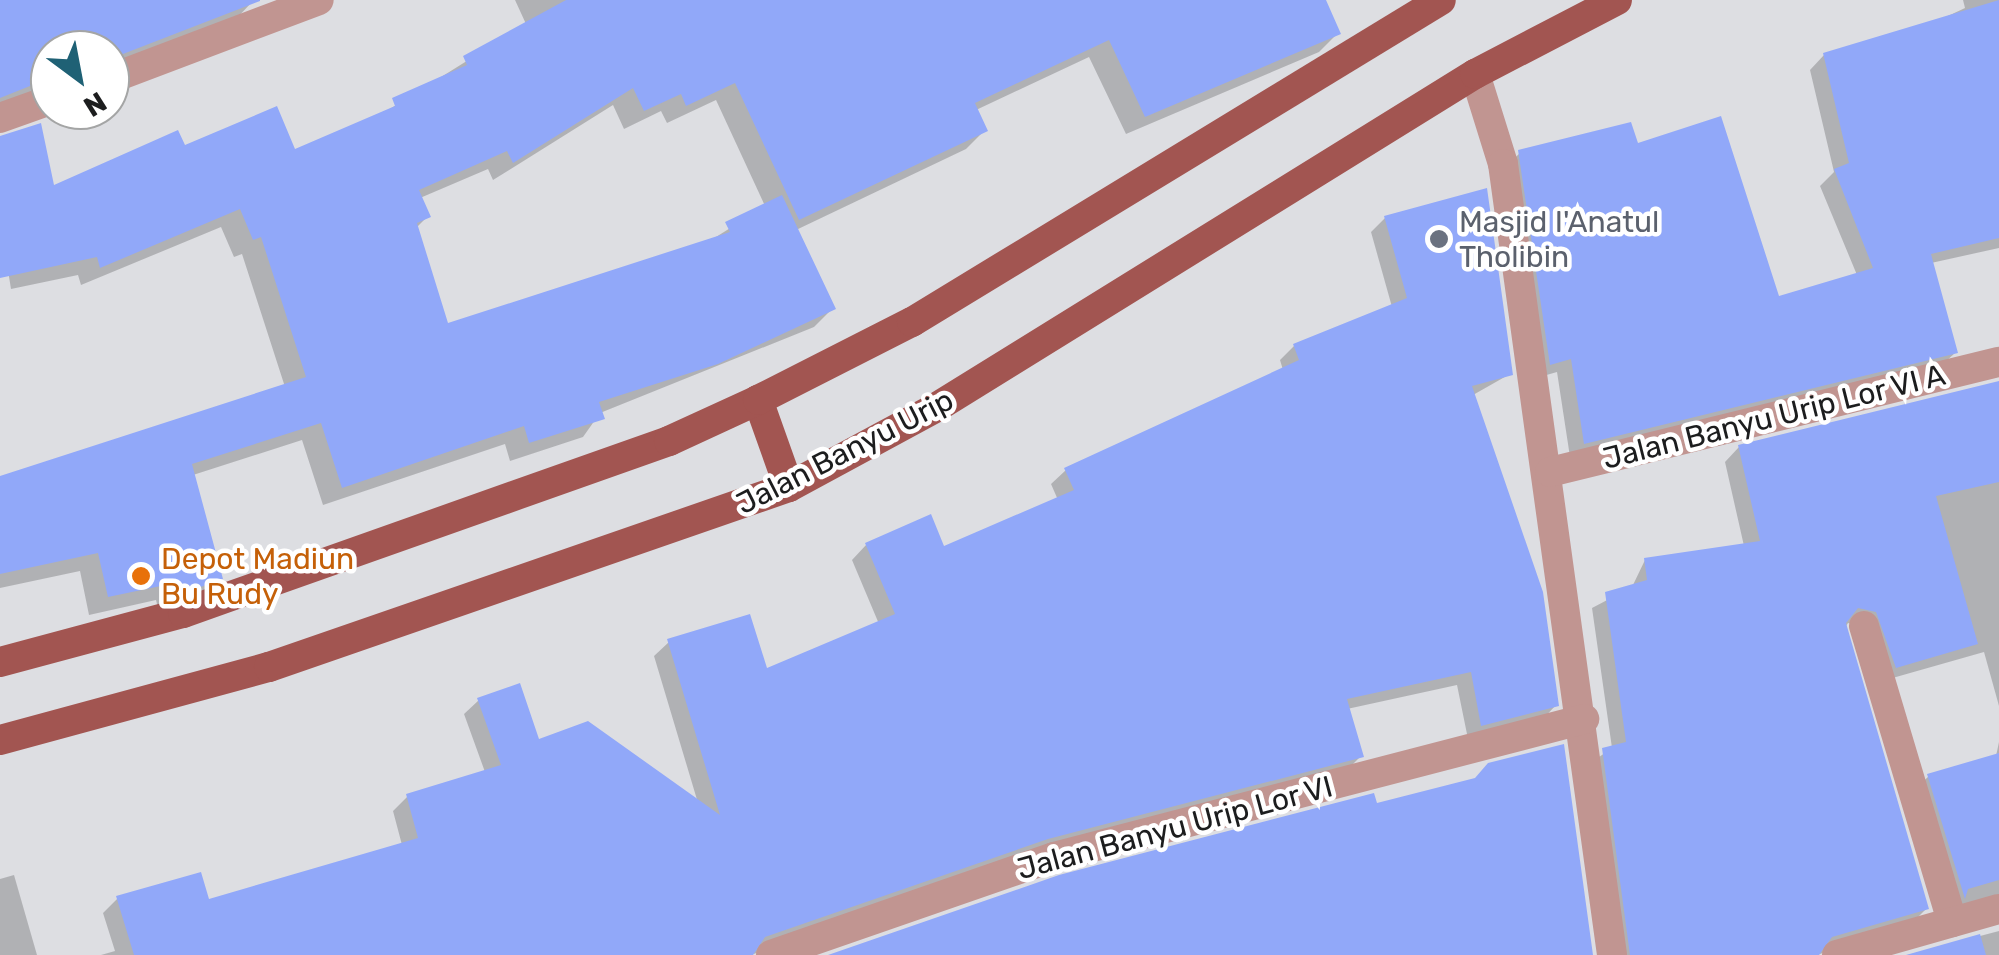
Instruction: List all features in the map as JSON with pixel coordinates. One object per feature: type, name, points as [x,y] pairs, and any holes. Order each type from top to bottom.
[{"type":"main road","points":[[0,662],[183,613],[669,441],[912,322],[1441,0]]},
{"type":"main road","name":"Jalan Banyu Urip","points":[[0,740],[269,666],[789,487],[954,397],[1474,74],[1617,0]]},
{"type":"main road","points":[[758,400],[789,487]]},
{"type":"street","points":[[130,71],[280,8],[319,0]]},
{"type":"street","points":[[1474,74],[1503,164],[1550,472],[1612,955]]},
{"type":"street","points":[[0,118],[30,107]]},
{"type":"street","name":"Jalan Banyu Urip Lor VI A","points":[[1550,472],[1999,362]]},
{"type":"street","points":[[1864,626],[1952,922]]},
{"type":"street","name":"Jalan Banyu Urip Lor VI","points":[[771,955],[1054,857],[1584,720]]},
{"type":"street","points":[[1836,955],[1999,909]]},
{"type":"building","points":[[0,0],[260,0],[130,51],[130,30],[30,30],[30,86],[0,98]]},
{"type":"building","points":[[566,0],[1326,0],[1341,34],[1145,117],[1109,40],[975,103],[988,131],[799,220],[735,83],[686,106],[681,94],[644,111],[633,88],[513,163],[507,151],[419,190],[431,217],[417,223],[448,323],[730,232],[725,222],[782,195],[836,309],[718,364],[599,402],[605,419],[529,443],[524,426],[342,488],[321,423],[192,464],[223,579],[178,595],[175,583],[108,597],[98,553],[0,574],[0,476],[306,377],[261,237],[253,240],[240,209],[100,268],[97,257],[0,278],[0,136],[30,126],[30,130],[42,130],[54,185],[178,130],[185,145],[277,106],[295,149],[395,106],[392,98],[467,65],[463,56]]},
{"type":"building","points":[[1999,0],[1999,238],[1931,254],[1958,353],[1584,444],[1571,359],[1550,365],[1518,150],[1631,122],[1638,143],[1721,116],[1779,296],[1873,268],[1834,169],[1849,163],[1823,53]]},
{"type":"building","points":[[1487,188],[1513,375],[1472,386],[1543,592],[1559,706],[1481,726],[1471,672],[1347,699],[1364,757],[1048,839],[765,937],[753,955],[134,955],[116,896],[201,872],[209,899],[418,838],[406,794],[501,765],[477,698],[520,683],[539,739],[588,721],[720,815],[667,639],[750,614],[767,668],[895,614],[865,543],[931,514],[944,546],[1074,490],[1064,468],[1299,360],[1293,344],[1407,298],[1384,216]]},
{"type":"building","points":[[1999,381],[1999,482],[1936,496],[1978,644],[1896,668],[1876,612],[1858,608],[1846,623],[1929,909],[1832,937],[1819,955],[1630,955],[1602,748],[1626,742],[1605,592],[1647,580],[1644,558],[1760,541],[1738,445]]},
{"type":"building","points":[[1564,744],[1593,955],[828,955],[1059,875],[1374,793],[1377,803],[1475,778],[1488,763]]},
{"type":"building","points":[[1999,753],[1999,880],[1968,889],[1965,899],[1927,774]]},
{"type":"building","points":[[1980,934],[1986,955],[1906,955]]},
{"type":"place","name":"Masjid I'Anatul Tholibin","points":[[1439,239]]},
{"type":"place","name":"Depot Madiun Bu Rudy","points":[[141,576]]}]
